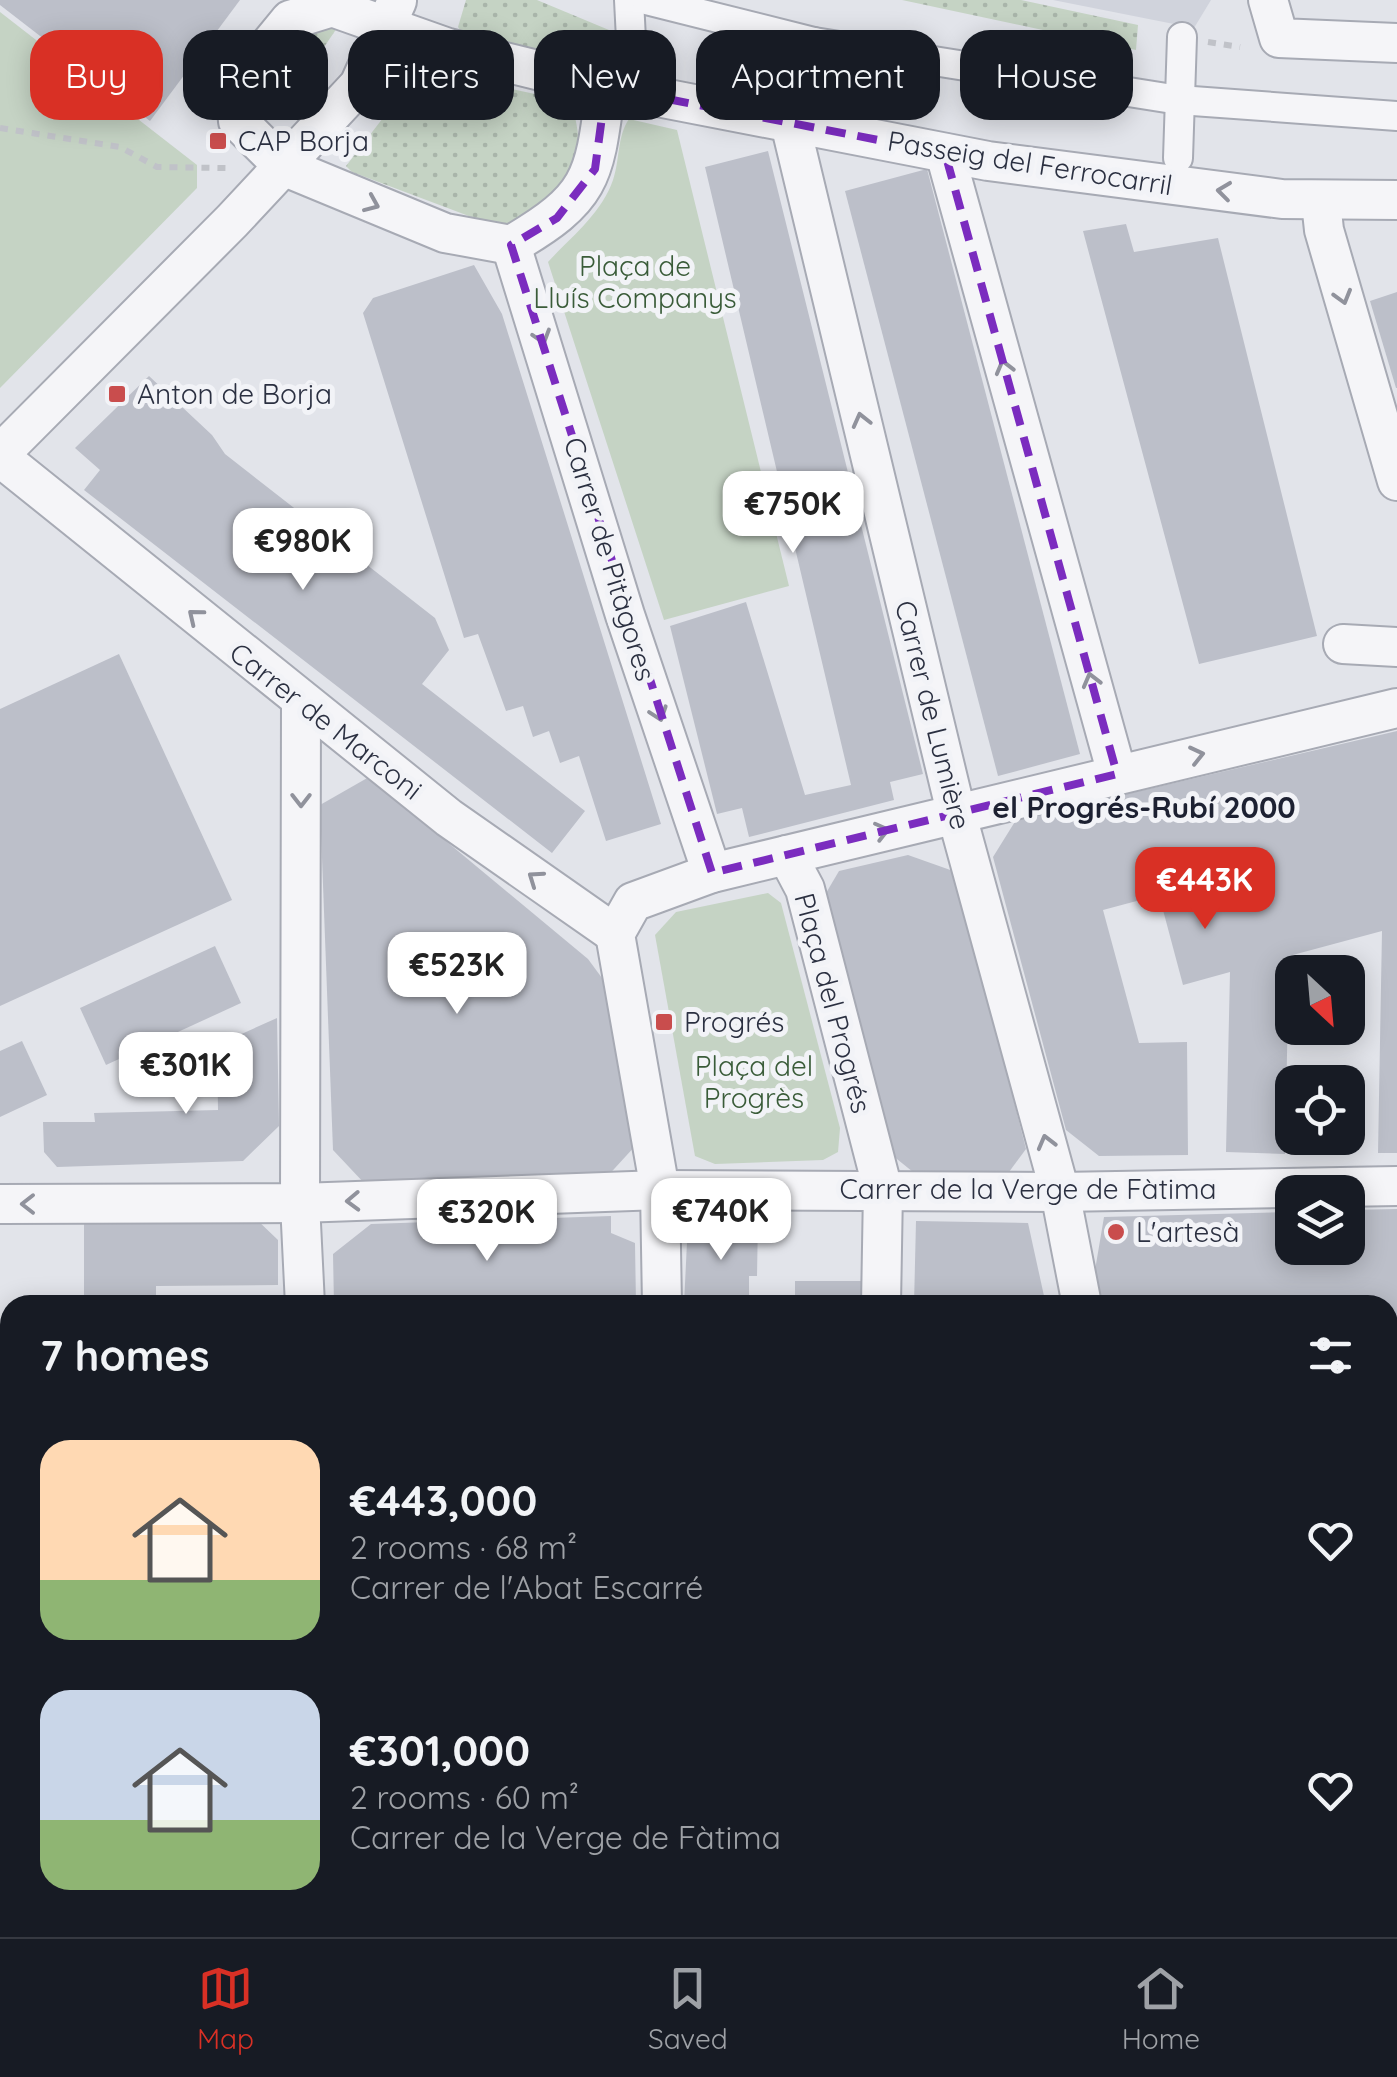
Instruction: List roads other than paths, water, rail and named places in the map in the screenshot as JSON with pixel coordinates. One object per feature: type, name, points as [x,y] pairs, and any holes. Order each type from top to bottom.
[{"type":"street","points":[[629,0],[631,30]]},
{"type":"street","points":[[646,0],[766,30]]},
{"type":"street","points":[[1268,0],[1279,38],[1397,43]]},
{"type":"street","name":"Passeig del Ferrocarril","points":[[283,166],[238,121],[236,99],[244,76],[290,20],[332,7],[394,12],[448,48],[534,69]]},
{"type":"street","points":[[0,456],[359,85],[394,12]]},
{"type":"street","name":"Passeig del Ferrocarril","points":[[1178,158],[1182,37]]},
{"type":"street","points":[[940,62],[1179,100],[1397,116]]},
{"type":"street","name":"Passeig del Ferrocarril","points":[[676,100],[945,153],[1321,202],[1397,200]]},
{"type":"street","points":[[283,166],[445,233],[511,244],[557,218],[595,169],[601,120]]},
{"type":"street","name":"Carrer de Lumière","points":[[790,123],[956,812],[1060,1192],[1080,1295]]},
{"type":"street","points":[[945,153],[1117,774]]},
{"type":"street","points":[[1321,202],[1324,230],[1397,481]]},
{"type":"street","name":"Carrer de Pitàgores","points":[[511,244],[625,614],[712,873]]},
{"type":"street","name":"Carrer de Marconi","points":[[0,456],[449,818],[615,934]]},
{"type":"street","points":[[1343,644],[1397,647]]},
{"type":"street","points":[[301,702],[300,1202],[305,1295]]},
{"type":"street","points":[[662,1295],[660,1190],[615,934],[633,902],[712,873],[1397,708]]},
{"type":"street","name":"Plaça del Progrés","points":[[787,855],[805,889],[883,1190],[881,1295]]},
{"type":"street","name":"Carrer de la Verge de Fàtima","points":[[0,1204],[300,1202],[660,1190],[1060,1192],[1397,1186]]},
{"type":"place","name":"CAP Borja","points":[[218,141]]},
{"type":"place","name":"Anton de Borja","points":[[117,394]]},
{"type":"place","name":"Progrés","points":[[664,1022]]},
{"type":"place","name":"L'artesà","points":[[1116,1232]]},
{"type":"district","name":"el Progrés-Rubí 2000","points":[[1144,808]]},
{"type":"park label","name":"Plaça de Lluís Companys","points":[[635,282]]},
{"type":"park label","name":"Plaça del Progrès","points":[[754,1082]]}]
